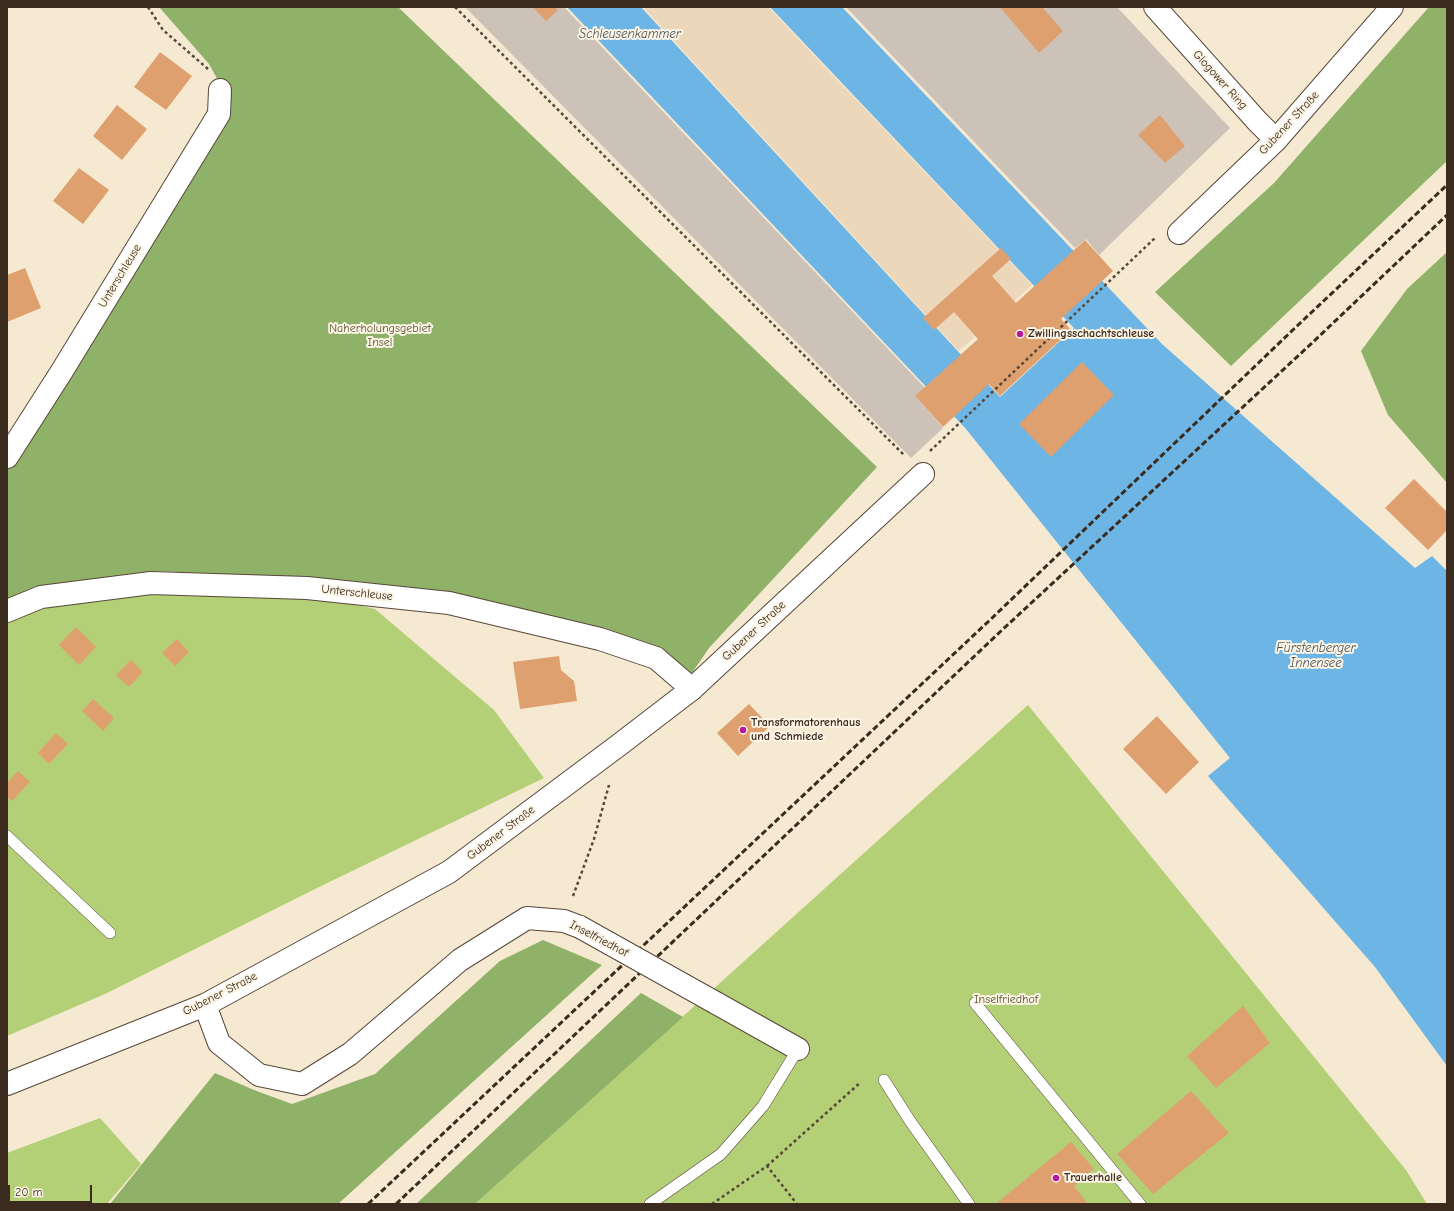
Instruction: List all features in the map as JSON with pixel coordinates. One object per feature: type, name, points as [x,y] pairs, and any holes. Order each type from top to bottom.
[{"type":"street","name":"Gubener Straße","points":[[1168,234],[1276,140],[1392,7]]},
{"type":"street","name":"Glogower Ring","points":[[1166,11],[1257,121],[1276,140]]},
{"type":"street","name":"Unterschleuse","points":[[7,457],[62,371],[219,114],[220,90]]},
{"type":"street","name":"Gubener Straße","points":[[7,1084],[205,1004],[449,872],[692,689],[924,474]]},
{"type":"street","name":"Unterschleuse","points":[[7,611],[41,597],[151,583],[307,588],[449,603],[600,639],[656,658],[692,689]]},
{"type":"street","name":"Inselfriedhof","points":[[205,1004],[219,1044],[259,1075],[302,1084],[350,1054],[460,960],[527,918],[572,924],[798,1049]]},
{"type":"lane","points":[[7,836],[110,933]]},
{"type":"lane","points":[[974,1003],[1140,1204]]},
{"type":"lane","name":"Inselfriedhof","points":[[650,1204],[721,1154],[763,1106],[798,1049]]},
{"type":"lane","points":[[884,1080],[910,1121],[969,1204]]},
{"type":"path","points":[[148,7],[163,30],[207,68],[220,90]]},
{"type":"path","points":[[455,7],[924,474]]},
{"type":"path","points":[[931,450],[1168,234]]},
{"type":"path","points":[[572,924],[609,784]]},
{"type":"path","points":[[712,1204],[766,1166],[861,1082]]},
{"type":"path","points":[[766,1166],[796,1204]]},
{"type":"shaded area","points":[[465,7],[564,7],[925,388],[916,397],[943,428],[911,458]]},
{"type":"shaded area","points":[[643,7],[768,7],[1032,285],[959,351]]},
{"type":"shaded area","points":[[846,7],[1117,7],[1230,128],[1099,255],[1086,239],[1075,248]]},
{"type":"green space","name":"Naherholungsgebiet Insel","points":[[159,7],[398,7],[877,467],[709,648],[692,673],[661,652],[304,578],[154,571],[41,589],[7,602],[7,468],[231,104],[209,64]]},
{"type":"green space","points":[[1429,7],[1447,7],[1447,161],[1231,366],[1155,292],[1274,183]]},
{"type":"green space","points":[[1447,252],[1447,483],[1388,415],[1361,351],[1407,289]]},
{"type":"green space","points":[[154,591],[306,593],[375,609],[494,710],[544,778],[313,890],[105,994],[7,1036],[7,617],[44,603]]},
{"type":"green space","name":"Inselfriedhof","points":[[1028,705],[1406,1170],[1427,1204],[475,1204]]},
{"type":"green space","points":[[543,940],[602,965],[338,1204],[110,1204],[215,1073],[254,1090],[292,1104],[375,1074],[500,961]]},
{"type":"green space","points":[[641,993],[683,1017],[475,1204],[416,1204]]},
{"type":"green space","points":[[100,1118],[141,1164],[107,1204],[7,1204],[7,1153]]},
{"type":"water","name":"Fürstenberger Innensee","points":[[567,7],[641,7],[1000,397],[1074,328],[770,7],[842,7],[1162,344],[1415,568],[1432,556],[1447,571],[1447,1066],[1375,967],[1208,776],[1230,758],[966,429]]},
{"type":"building","points":[[533,7],[555,7],[558,10],[546,21]]},
{"type":"building","points":[[1000,7],[1042,7],[1063,31],[1039,53]]},
{"type":"building","points":[[160,52],[192,76],[166,110],[134,87]]},
{"type":"building","points":[[117,105],[147,129],[122,160],[93,136]]},
{"type":"building","points":[[1160,115],[1185,146],[1165,163],[1138,135]]},
{"type":"building","points":[[79,168],[109,190],[83,224],[53,201]]},
{"type":"building","name":"Zwillingsschachtschleuse","points":[[1085,240],[1113,271],[1061,319],[1071,330],[1000,396],[989,384],[943,427],[915,396],[978,339],[954,312],[934,330],[923,318],[1001,248],[1011,259],[992,276],[1016,303]]},
{"type":"building","points":[[25,268],[41,308],[7,322],[7,275]]},
{"type":"building","points":[[1082,362],[1114,395],[1051,457],[1019,424]]},
{"type":"building","points":[[1414,479],[1447,512],[1447,530],[1428,550],[1385,508]]},
{"type":"building","points":[[76,627],[96,647],[79,665],[59,645]]},
{"type":"building","points":[[177,639],[189,652],[175,666],[162,653]]},
{"type":"building","points":[[559,656],[561,670],[574,681],[577,701],[520,709],[513,662]]},
{"type":"building","points":[[131,660],[143,672],[129,687],[116,675]]},
{"type":"building","points":[[93,699],[114,718],[103,731],[82,711]]},
{"type":"building","name":"Transformatorenhaus und Schmiede","points":[[749,704],[770,726],[738,756],[717,733]]},
{"type":"building","points":[[1157,716],[1199,762],[1166,794],[1123,749]]},
{"type":"building","points":[[56,733],[68,744],[49,764],[38,753]]},
{"type":"building","points":[[18,771],[30,782],[12,801],[7,796],[7,783]]},
{"type":"building","points":[[1243,1006],[1270,1043],[1216,1088],[1187,1056]]},
{"type":"building","points":[[1191,1091],[1229,1133],[1153,1194],[1117,1154]]},
{"type":"building","name":"Trauerhalle","points":[[1071,1142],[1094,1169],[1074,1186],[1088,1204],[999,1204],[998,1202]]},
{"type":"railway","points":[[368,1204],[991,619],[1297,326],[1447,185]]},
{"type":"railway","points":[[396,1204],[1001,631],[1312,343],[1447,215]]},
{"type":"place","name":"Zwillingsschachtschleuse","points":[[1020,334]]},
{"type":"place","name":"Transformatorenhaus und Schmiede","points":[[743,730]]},
{"type":"place","name":"Trauerhalle","points":[[1056,1178]]},
{"type":"water label","name":"Schleusenkammer","points":[[630,34]]}]
